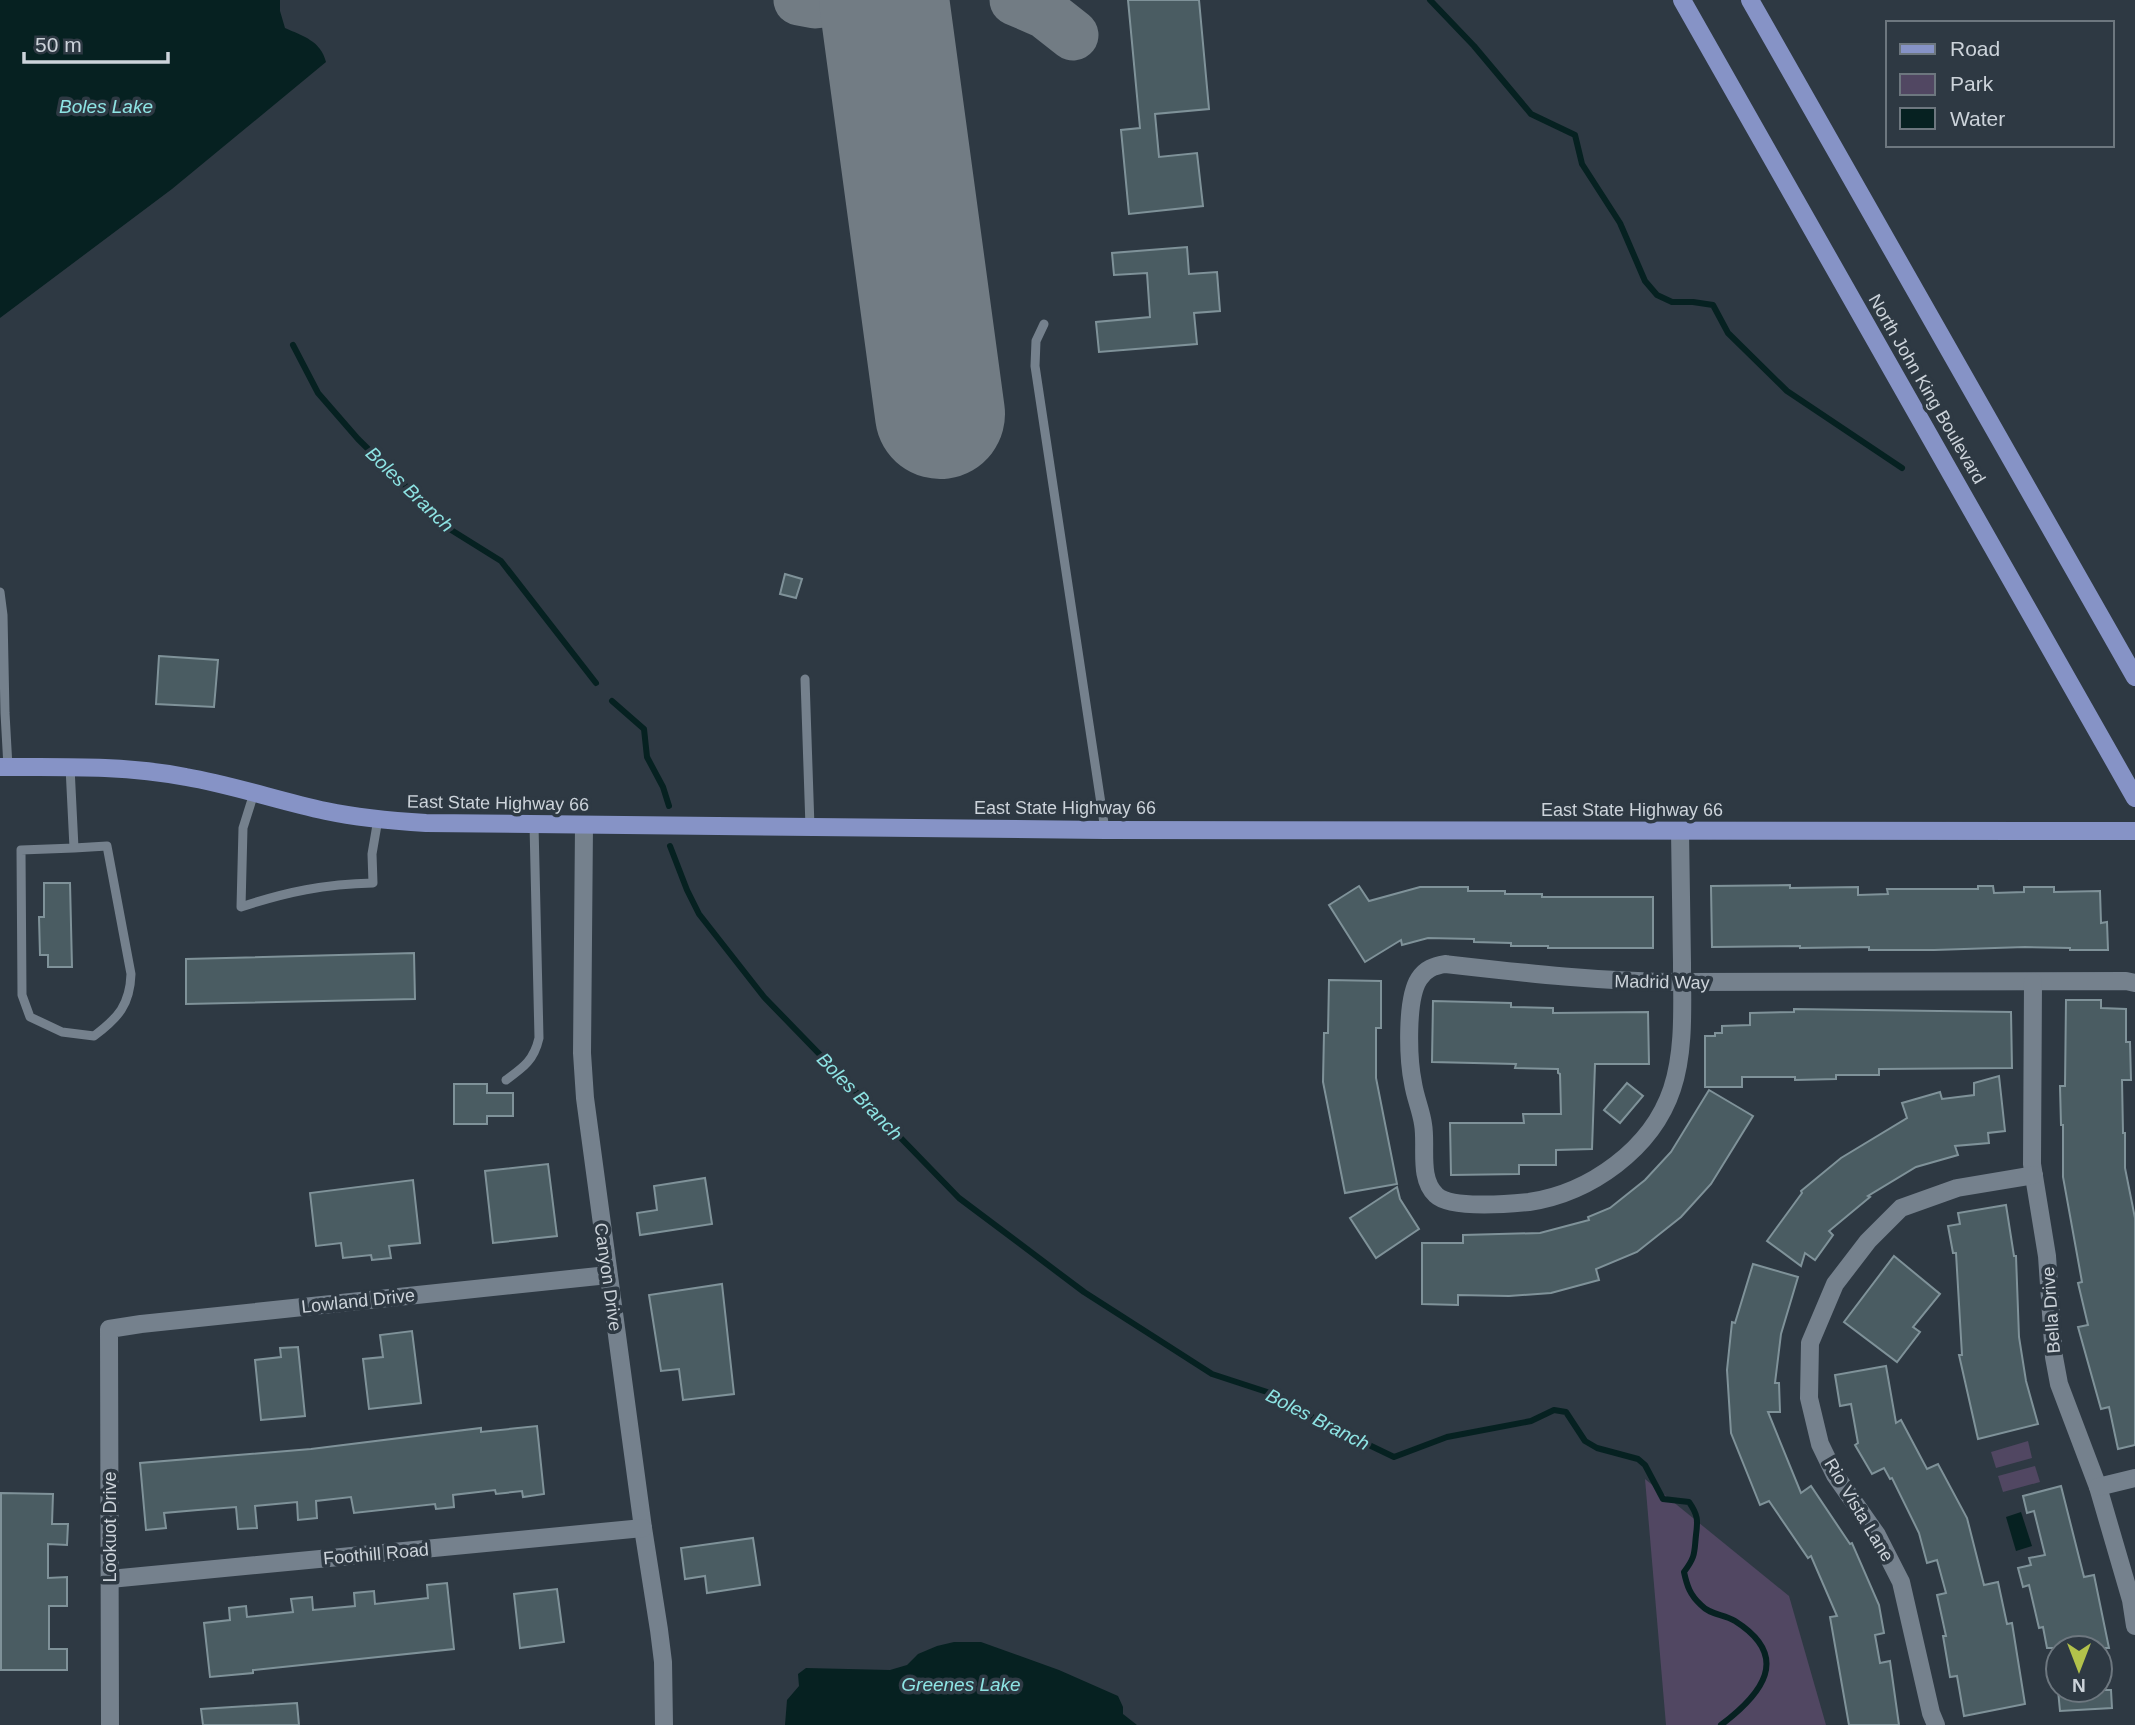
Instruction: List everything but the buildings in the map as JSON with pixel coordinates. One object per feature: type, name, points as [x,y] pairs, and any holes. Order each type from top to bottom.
[{"type":"main road","name":"North John King Boulevard","points":[[1682,0],[2135,798]]},
{"type":"main road","points":[[1750,0],[2135,677]]},
{"type":"main road","name":"East State Highway 66","points":[[4,767],[161,772],[323,811],[426,823],[1105,830],[2135,831]]},
{"type":"street","name":"Canyon Drive","points":[[584,826],[582,1053],[589,1141],[663,1661],[664,1725]]},
{"type":"street","points":[[1680,831],[1682,982]]},
{"type":"street","name":"Madrid Way","points":[[1682,982],[1681,1035],[1672,1088],[1652,1127],[1635,1148],[1614,1167],[1566,1192],[1540,1200],[1458,1203],[1437,1196],[1429,1186],[1426,1173],[1423,1124],[1413,1086],[1409,1051],[1413,992],[1419,978],[1427,969],[1445,964],[1594,980],[1682,982],[2135,983]]},
{"type":"street","name":"Bella Drive","points":[[2033,982],[2032,1164],[2047,1256],[2054,1357],[2059,1384],[2098,1487],[2131,1600],[2135,1626]]},
{"type":"street","name":"Rio Vista Lane","points":[[1936,1725],[1901,1582],[1877,1535],[1835,1475],[1820,1444],[1809,1398],[1810,1343],[1835,1284],[1868,1241],[1901,1208],[1957,1188],[2034,1175]]},
{"type":"street","name":"Lowland Drive","points":[[109,1329],[608,1275]]},
{"type":"street","name":"Lookuot Drive","points":[[109,1329],[110,1725]]},
{"type":"street","points":[[2098,1487],[2135,1478]]},
{"type":"street","name":"Foothill Road","points":[[110,1579],[643,1528]]},
{"type":"lane","points":[[1044,324],[1036,341],[1035,366],[1105,830]]},
{"type":"lane","points":[[0,592],[4,615],[4,767]]},
{"type":"lane","points":[[805,679],[810,827]]},
{"type":"lane","points":[[69,767],[74,848]]},
{"type":"lane","points":[[254,793],[243,828],[241,907],[285,893],[334,884],[373,883],[372,854],[378,819]]},
{"type":"lane","points":[[506,1080],[529,1064],[540,1038],[534,825]]},
{"type":"lane","points":[[107,846],[131,974],[131,993],[115,1020],[94,1036],[62,1032],[30,1017],[22,995],[21,850],[74,848],[107,846]]},
{"type":"green space","points":[[2028,1441],[2032,1458],[1996,1468],[1991,1452]]},
{"type":"green space","points":[[2035,1466],[2040,1482],[2003,1492],[1998,1476]]},
{"type":"green space","points":[[1645,1479],[1789,1596],[1826,1725],[1666,1725]]},
{"type":"water","name":"Boles Lake","points":[[0,0],[280,0],[285,28],[316,44],[326,62],[172,189],[0,318]]},
{"type":"water","points":[[2021,1512],[2032,1546],[2016,1551],[2006,1517]]},
{"type":"water","name":"Greenes Lake","points":[[954,1642],[981,1642],[1059,1670],[1118,1696],[1123,1714],[1137,1725],[785,1725],[787,1700],[799,1686],[798,1674],[806,1668],[890,1670],[907,1665],[918,1654]]},
{"type":"waterway","points":[[1430,0],[1474,46],[1531,114],[1575,135],[1582,164],[1620,223],[1645,281],[1657,295],[1672,302],[1713,305],[1728,333],[1787,391],[1902,468]]},
{"type":"waterway","name":"Boles Branch","points":[[293,345],[318,393],[358,439],[448,528],[501,561],[596,683]]},
{"type":"waterway","name":"Boles Branch","points":[[612,701],[644,729],[647,757],[663,787],[669,806]]},
{"type":"waterway","name":"Boles Branch","points":[[670,846],[699,914],[764,997],[959,1198],[1084,1292],[1212,1374],[1282,1397],[1315,1419],[1394,1457],[1447,1437],[1531,1421],[1554,1410],[1566,1412],[1585,1441],[1597,1448],[1638,1459],[1645,1465],[1663,1499],[1689,1502],[1696,1514],[1694,1554],[1684,1572],[1692,1594],[1705,1608],[1735,1621],[1763,1648],[1765,1675],[1758,1688],[1748,1701],[1721,1725]]},
{"type":"taxiway","points":[[799,0],[815,3],[842,0]]},
{"type":"taxiway","points":[[1015,0],[1045,13],[1073,35]]},
{"type":"runway","points":[[884,0],[940,414]]}]
